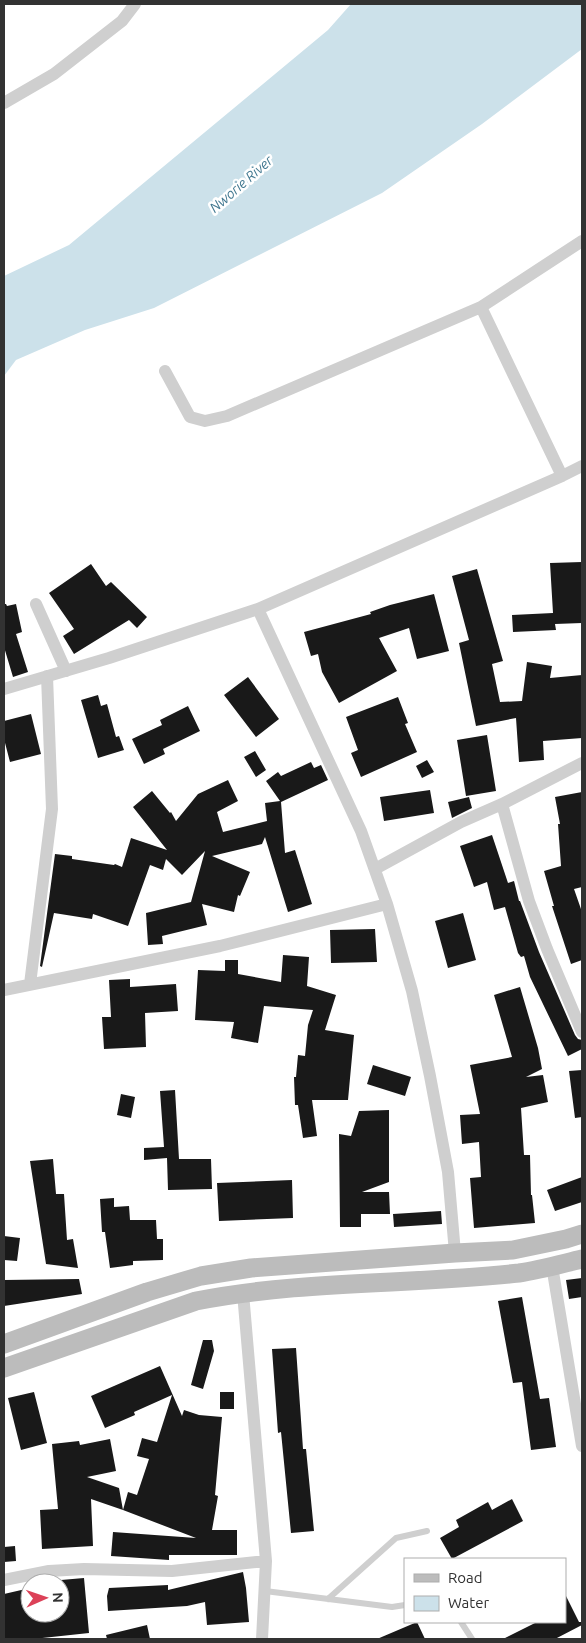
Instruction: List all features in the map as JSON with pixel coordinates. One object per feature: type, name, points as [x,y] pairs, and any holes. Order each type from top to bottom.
[{"type":"main road","points":[[4,1344],[147,1292],[201,1276],[251,1268],[513,1250],[582,1234]]},
{"type":"main road","points":[[4,1368],[196,1301],[311,1285],[521,1272],[582,1259]]},
{"type":"street","points":[[4,103],[54,74],[122,21],[135,4]]},
{"type":"street","points":[[165,371],[190,417],[205,422],[227,416],[481,307],[582,241]]},
{"type":"street","points":[[481,307],[562,476]]},
{"type":"street","points":[[4,689],[109,658],[258,609],[582,466]]},
{"type":"street","points":[[36,604],[66,671]]},
{"type":"street","points":[[258,609],[361,831],[388,904],[412,991],[430,1076],[448,1172],[455,1253]]},
{"type":"street","points":[[30,984],[52,809],[47,676]]},
{"type":"street","points":[[375,869],[461,822],[502,804],[582,763]]},
{"type":"street","points":[[502,804],[529,901],[582,1032]]},
{"type":"street","points":[[4,990],[220,946],[388,904]]},
{"type":"street","points":[[552,1266],[582,1446]]},
{"type":"street","points":[[243,1293],[266,1561],[262,1639]]},
{"type":"street","points":[[4,1580],[49,1571],[84,1569],[172,1571],[266,1561]]},
{"type":"lane","points":[[328,1599],[396,1538],[427,1531]]},
{"type":"lane","points":[[265,1591],[392,1606],[404,1605]]},
{"type":"lane","points":[[462,1623],[472,1639]]},
{"type":"water","name":"Nworie River","points":[[351,4],[582,4],[582,49],[482,124],[382,193],[154,308],[85,330],[16,360],[4,376],[4,276],[69,245],[328,30]]},
{"type":"building","points":[[582,562],[582,623],[555,624],[556,630],[513,632],[512,615],[553,613],[550,563]]},
{"type":"building","points":[[91,564],[106,586],[111,582],[147,617],[137,628],[129,620],[74,654],[63,636],[74,629],[49,593]]},
{"type":"building","points":[[477,569],[503,661],[492,664],[500,702],[522,701],[527,662],[552,666],[550,678],[582,675],[582,738],[543,741],[544,760],[519,762],[516,718],[476,726],[459,643],[469,640],[452,576]]},
{"type":"building","points":[[434,594],[449,651],[417,659],[409,628],[379,638],[397,671],[339,703],[322,672],[318,654],[311,656],[304,632],[371,614],[370,612],[390,605]]},
{"type":"building","points":[[4,604],[7,606],[16,604],[22,632],[16,634],[28,672],[13,677],[4,647]]},
{"type":"building","points":[[248,677],[279,719],[256,737],[224,695]]},
{"type":"building","points":[[98,695],[101,706],[107,704],[116,737],[119,736],[124,750],[98,758],[81,700]]},
{"type":"building","points":[[398,697],[408,723],[405,724],[417,752],[361,777],[351,753],[358,750],[346,717]]},
{"type":"building","points":[[188,706],[200,731],[163,749],[165,754],[144,764],[132,739],[162,725],[160,720]]},
{"type":"building","points":[[31,714],[41,754],[10,762],[4,739],[4,721]]},
{"type":"building","points":[[487,735],[496,791],[466,796],[457,740]]},
{"type":"building","points":[[255,751],[266,770],[256,777],[244,757]]},
{"type":"building","points":[[427,760],[434,772],[422,778],[416,766]]},
{"type":"building","points":[[311,762],[314,768],[321,765],[328,780],[281,802],[285,853],[295,850],[312,904],[288,912],[265,837],[262,844],[212,856],[250,872],[240,896],[238,895],[234,912],[202,904],[207,925],[162,936],[163,944],[148,945],[146,913],[191,902],[205,851],[182,875],[166,859],[163,870],[150,865],[128,926],[93,914],[92,919],[54,913],[42,967],[40,966],[55,854],[72,856],[72,859],[115,864],[122,867],[131,838],[167,850],[133,807],[152,791],[171,812],[176,821],[198,794],[228,780],[238,801],[217,812],[223,832],[267,821],[265,803],[280,801],[266,781],[278,772],[281,776]]},
{"type":"building","points":[[430,790],[434,813],[384,821],[380,797]]},
{"type":"building","points":[[582,792],[582,887],[574,889],[582,912],[582,960],[571,964],[552,906],[554,906],[544,871],[561,866],[558,824],[560,824],[555,797]]},
{"type":"building","points":[[469,797],[472,808],[452,818],[448,802]]},
{"type":"building","points":[[492,835],[508,883],[514,881],[519,901],[539,952],[575,1035],[578,1039],[582,1040],[582,1049],[568,1056],[530,977],[524,956],[521,957],[518,953],[505,907],[494,910],[487,882],[474,887],[460,846]]},
{"type":"building","points":[[463,913],[476,960],[448,968],[435,921]]},
{"type":"building","points":[[375,929],[377,962],[331,963],[330,930]]},
{"type":"building","points":[[283,955],[309,957],[307,986],[336,995],[325,1030],[354,1035],[348,1100],[312,1100],[317,1136],[303,1138],[298,1105],[295,1105],[294,1077],[296,1077],[298,1055],[305,1056],[308,1025],[313,1010],[264,1006],[258,1043],[231,1038],[234,1022],[195,1020],[198,970],[225,971],[225,960],[238,960],[238,974],[281,982]]},
{"type":"building","points":[[130,979],[130,987],[176,984],[178,1011],[145,1013],[146,1047],[104,1049],[102,1017],[111,1017],[109,980]]},
{"type":"building","points":[[520,987],[538,1048],[542,1069],[526,1077],[543,1075],[548,1102],[521,1108],[524,1155],[530,1155],[531,1195],[535,1223],[474,1228],[470,1178],[481,1177],[479,1142],[462,1144],[460,1115],[480,1114],[470,1065],[512,1057],[494,995]]},
{"type":"building","points":[[373,1065],[411,1077],[405,1096],[367,1084]]},
{"type":"building","points":[[582,1070],[582,1117],[575,1118],[569,1071]]},
{"type":"building","points":[[175,1090],[179,1159],[211,1159],[212,1189],[168,1190],[167,1158],[144,1160],[144,1148],[164,1147],[160,1091]]},
{"type":"building","points":[[121,1094],[135,1097],[131,1118],[117,1115]]},
{"type":"building","points":[[389,1110],[389,1182],[362,1192],[389,1192],[390,1214],[361,1214],[361,1227],[340,1227],[339,1134],[351,1136],[359,1111]]},
{"type":"building","points":[[53,1159],[56,1194],[64,1194],[67,1240],[73,1239],[78,1268],[46,1264],[30,1161]]},
{"type":"building","points":[[582,1177],[582,1202],[555,1211],[547,1190]]},
{"type":"building","points":[[292,1180],[293,1218],[219,1221],[217,1183]]},
{"type":"building","points":[[114,1198],[114,1207],[129,1206],[130,1220],[156,1220],[157,1239],[163,1239],[163,1260],[133,1261],[133,1265],[110,1268],[105,1232],[102,1232],[100,1199]]},
{"type":"building","points":[[441,1211],[442,1224],[394,1227],[393,1214]]},
{"type":"building","points":[[4,1236],[20,1238],[17,1261],[4,1260]]},
{"type":"building","points":[[582,1278],[582,1297],[569,1299],[566,1280]]},
{"type":"building","points":[[79,1279],[82,1294],[4,1306],[4,1280]]},
{"type":"building","points":[[522,1297],[540,1399],[549,1398],[556,1447],[531,1450],[522,1382],[513,1383],[498,1301]]},
{"type":"building","points":[[203,1340],[212,1340],[214,1351],[203,1389],[191,1385]]},
{"type":"building","points":[[296,1348],[303,1449],[306,1449],[314,1531],[291,1533],[281,1432],[278,1433],[272,1349]]},
{"type":"building","points":[[160,1366],[182,1416],[184,1410],[199,1415],[222,1417],[215,1495],[218,1496],[212,1530],[237,1530],[237,1555],[169,1555],[169,1560],[111,1556],[113,1532],[196,1538],[123,1510],[128,1492],[137,1495],[149,1459],[137,1456],[142,1438],[157,1442],[172,1395],[134,1412],[135,1415],[105,1428],[91,1396]]},
{"type":"building","points":[[34,1392],[47,1443],[21,1450],[8,1398]]},
{"type":"building","points":[[220,1392],[234,1392],[234,1409],[220,1409]]},
{"type":"building","points":[[110,1439],[116,1471],[87,1477],[119,1488],[123,1510],[91,1499],[93,1546],[42,1549],[40,1510],[58,1509],[52,1444],[79,1441],[80,1445]]},
{"type":"building","points":[[512,1499],[523,1521],[451,1558],[440,1538],[459,1527],[456,1520],[488,1502],[492,1510]]},
{"type":"building","points":[[15,1546],[16,1561],[4,1562],[4,1547]]},
{"type":"building","points":[[243,1572],[249,1622],[207,1625],[205,1602],[187,1606],[108,1611],[107,1596],[109,1588],[168,1585],[168,1590]]},
{"type":"building","points":[[84,1578],[89,1633],[33,1639],[4,1639],[4,1594],[20,1590],[20,1623],[70,1623],[70,1579]]},
{"type":"building","points":[[566,1596],[579,1622],[582,1622],[582,1625],[555,1639],[503,1639],[535,1623],[566,1623]]},
{"type":"building","points":[[417,1623],[425,1639],[377,1639]]},
{"type":"building","points":[[147,1625],[150,1639],[107,1639],[106,1635]]}]
